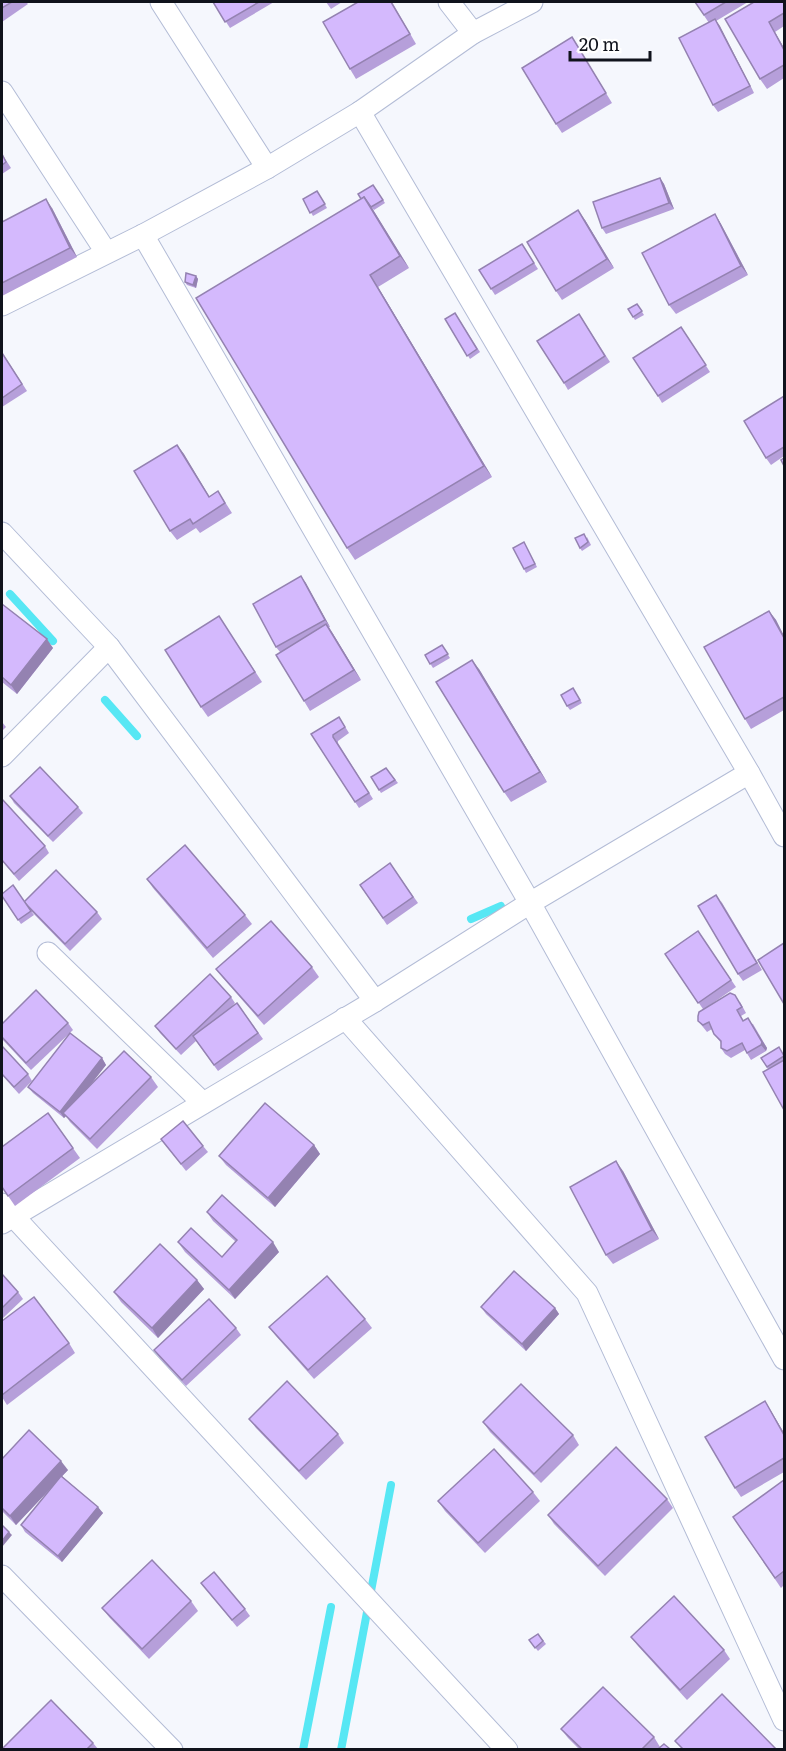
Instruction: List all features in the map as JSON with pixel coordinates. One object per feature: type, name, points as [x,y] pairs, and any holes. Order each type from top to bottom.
[{"type":"street","points":[[161,2],[267,168]]},
{"type":"street","points":[[449,2],[473,33]]},
{"type":"street","points":[[2,305],[142,235],[267,168],[360,112],[473,33],[532,2]]},
{"type":"street","points":[[2,92],[106,252]]},
{"type":"street","points":[[360,112],[784,836]]},
{"type":"street","points":[[142,235],[530,903],[784,1359]]},
{"type":"street","points":[[2,533],[110,647],[375,1001]]},
{"type":"street","points":[[2,756],[110,647]]},
{"type":"street","points":[[507,1749],[5,1214],[203,1103],[375,1001],[530,903],[749,773]]},
{"type":"street","points":[[48,953],[203,1103]]},
{"type":"street","points":[[345,1018],[587,1293],[784,1720]]},
{"type":"street","points":[[2,1576],[164,1746]]},
{"type":"building","points":[[2,2],[12,2],[2,8]]},
{"type":"building","points":[[213,2],[259,2],[225,22]]},
{"type":"building","points":[[358,2],[391,2],[410,34],[350,69],[323,22]]},
{"type":"building","points":[[695,2],[726,2],[704,15]]},
{"type":"building","points":[[754,2],[784,2],[784,13],[769,22],[784,50],[784,65],[760,79],[725,19]]},
{"type":"building","points":[[715,19],[750,86],[713,105],[679,38]]},
{"type":"building","points":[[572,37],[606,93],[556,124],[522,68]]},
{"type":"building","points":[[660,178],[669,203],[602,228],[593,202]]},
{"type":"building","points":[[373,185],[383,200],[371,207],[364,197],[361,199],[358,194]]},
{"type":"building","points":[[317,191],[325,204],[310,213],[303,199]]},
{"type":"building","points":[[364,197],[400,256],[370,275],[484,466],[347,548],[196,298]]},
{"type":"building","points":[[46,199],[70,248],[2,283],[2,222]]},
{"type":"building","points":[[578,210],[607,259],[556,291],[527,242]]},
{"type":"building","points":[[715,214],[741,266],[669,305],[642,253]]},
{"type":"building","points":[[522,244],[534,263],[491,289],[479,270]]},
{"type":"building","points":[[186,273],[196,276],[193,285],[185,282]]},
{"type":"building","points":[[637,304],[642,311],[633,317],[628,309]]},
{"type":"building","points":[[455,313],[477,349],[467,356],[445,319]]},
{"type":"building","points":[[579,314],[605,356],[564,383],[537,341]]},
{"type":"building","points":[[681,327],[706,365],[658,396],[633,358]]},
{"type":"building","points":[[2,353],[22,384],[2,398]]},
{"type":"building","points":[[784,396],[784,447],[766,458],[744,421]]},
{"type":"building","points":[[177,445],[209,497],[218,491],[225,503],[193,524],[190,519],[170,531],[134,471]]},
{"type":"building","points":[[584,534],[588,542],[580,548],[575,538]]},
{"type":"building","points":[[524,542],[535,564],[524,569],[513,548]]},
{"type":"building","points":[[301,576],[325,620],[276,647],[253,604]]},
{"type":"building","points":[[2,604],[47,639],[11,685],[2,677]]},
{"type":"building","points":[[769,611],[784,638],[784,697],[745,719],[704,647]]},
{"type":"building","points":[[219,616],[255,672],[201,707],[165,650]]},
{"type":"building","points":[[326,624],[354,670],[304,701],[276,655]]},
{"type":"building","points":[[442,645],[448,654],[430,664],[425,655]]},
{"type":"building","points":[[472,660],[540,772],[504,792],[436,682]]},
{"type":"building","points":[[573,688],[580,700],[567,706],[561,695]]},
{"type":"building","points":[[339,717],[345,727],[333,737],[369,793],[355,802],[311,734]]},
{"type":"building","points":[[40,767],[78,807],[48,836],[10,796]]},
{"type":"building","points":[[386,768],[395,780],[379,790],[371,777]]},
{"type":"building","points":[[2,799],[45,846],[14,874],[2,860]]},
{"type":"building","points":[[185,845],[245,915],[207,948],[147,879]]},
{"type":"building","points":[[390,863],[413,897],[383,918],[360,885]]},
{"type":"building","points":[[56,870],[97,912],[65,944],[24,902]]},
{"type":"building","points":[[13,885],[31,911],[18,920],[2,896]]},
{"type":"building","points":[[716,895],[757,963],[738,974],[698,906]]},
{"type":"building","points":[[271,921],[312,967],[258,1016],[216,969]]},
{"type":"building","points":[[698,931],[731,980],[698,1003],[665,954]]},
{"type":"building","points":[[784,943],[784,1004],[758,960]]},
{"type":"building","points":[[210,974],[231,997],[176,1049],[155,1026]]},
{"type":"building","points":[[36,990],[68,1023],[26,1063],[2,1037],[2,1024]]},
{"type":"building","points":[[730,993],[735,995],[742,1007],[737,1010],[743,1021],[748,1018],[762,1042],[761,1045],[747,1053],[742,1043],[727,1051],[721,1048],[721,1041],[714,1034],[709,1022],[703,1025],[698,1021],[699,1012]]},
{"type":"building","points":[[237,1003],[258,1033],[214,1065],[193,1036]]},
{"type":"building","points":[[70,1033],[102,1058],[60,1112],[28,1087]]},
{"type":"building","points":[[2,1046],[28,1074],[14,1087],[2,1074]]},
{"type":"building","points":[[779,1047],[784,1056],[767,1067],[761,1058]]},
{"type":"building","points":[[124,1051],[151,1077],[90,1139],[63,1113]]},
{"type":"building","points":[[784,1060],[784,1110],[763,1072]]},
{"type":"building","points":[[265,1103],[314,1145],[268,1198],[219,1156]]},
{"type":"building","points":[[48,1113],[73,1148],[8,1196],[2,1187],[2,1147]]},
{"type":"building","points":[[183,1121],[203,1146],[181,1164],[161,1139]]},
{"type":"building","points":[[616,1161],[652,1230],[606,1255],[570,1187]]},
{"type":"building","points":[[222,1195],[273,1242],[229,1290],[178,1242],[191,1228],[222,1257],[237,1240],[207,1212]]},
{"type":"building","points":[[160,1244],[197,1280],[152,1328],[114,1292]]},
{"type":"building","points":[[514,1271],[555,1308],[522,1344],[481,1307]]},
{"type":"building","points":[[2,1274],[18,1292],[2,1308]]},
{"type":"building","points":[[327,1276],[365,1319],[308,1370],[269,1327]]},
{"type":"building","points":[[34,1297],[69,1343],[2,1395],[2,1321]]},
{"type":"building","points":[[209,1299],[236,1328],[182,1380],[154,1350]]},
{"type":"building","points":[[287,1381],[338,1434],[299,1471],[249,1419]]},
{"type":"building","points":[[521,1384],[573,1435],[534,1474],[483,1422]]},
{"type":"building","points":[[765,1401],[784,1435],[784,1458],[735,1488],[705,1437]]},
{"type":"building","points":[[29,1430],[61,1461],[10,1516],[2,1508],[2,1459]]},
{"type":"building","points":[[616,1447],[667,1499],[598,1566],[548,1515]]},
{"type":"building","points":[[494,1449],[533,1492],[478,1543],[438,1501]]},
{"type":"building","points":[[61,1476],[98,1507],[58,1556],[21,1525]]},
{"type":"building","points":[[784,1480],[784,1571],[775,1578],[733,1517]]},
{"type":"building","points":[[2,1525],[9,1532],[2,1541]]},
{"type":"building","points":[[152,1560],[191,1601],[142,1649],[102,1608]]},
{"type":"building","points":[[214,1572],[245,1609],[232,1620],[201,1583]]},
{"type":"building","points":[[674,1596],[724,1650],[680,1690],[631,1637]]},
{"type":"building","points":[[538,1634],[543,1641],[535,1648],[529,1640]]},
{"type":"building","points":[[603,1687],[654,1737],[642,1749],[582,1749],[561,1729]]},
{"type":"building","points":[[722,1694],[776,1749],[683,1749],[675,1741]]},
{"type":"building","points":[[51,1700],[93,1743],[87,1749],[2,1749]]},
{"type":"building","points":[[664,1744],[670,1749],[658,1749]]},
{"type":"waterway","points":[[10,594],[53,641]]},
{"type":"waterway","points":[[105,700],[137,736]]},
{"type":"waterway","points":[[471,919],[501,906]]},
{"type":"waterway","points":[[341,1750],[391,1485]]},
{"type":"waterway","points":[[303,1750],[331,1607]]}]
